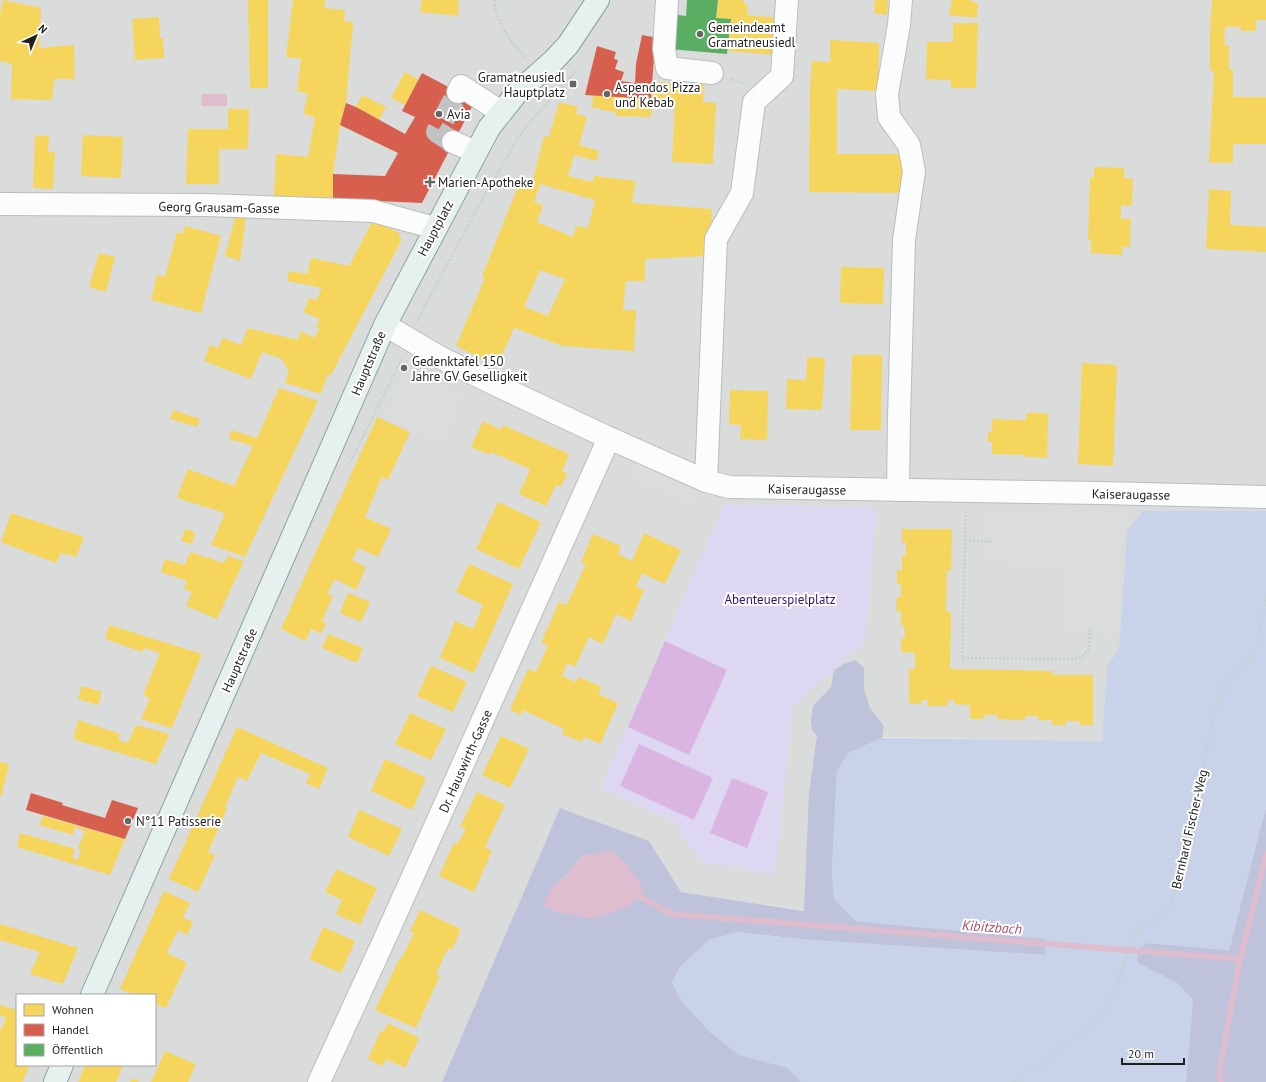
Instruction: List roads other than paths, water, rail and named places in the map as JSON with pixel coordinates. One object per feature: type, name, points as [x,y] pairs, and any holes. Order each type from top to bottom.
[{"type":"main road","name":"Hauptplatz","points":[[384,325],[489,128],[516,94],[568,45],[596,1]]},
{"type":"main road","name":"Hauptstraße","points":[[92,994],[384,325]]},
{"type":"main road","points":[[55,1082],[62,1066]]},
{"type":"street","points":[[667,0],[664,49],[667,68],[712,72]]},
{"type":"street","points":[[706,481],[716,238],[742,193],[754,102],[782,76],[787,0]]},
{"type":"street","points":[[898,490],[904,240],[914,171],[909,145],[889,117],[887,94],[899,25],[901,0]]},
{"type":"street","points":[[458,92],[461,86],[501,112]]},
{"type":"street","points":[[453,142],[476,152]]},
{"type":"street","name":"Georg Grausam-Gasse","points":[[0,204],[207,205],[373,211],[435,228]]},
{"type":"street","name":"Kaiseraugasse","points":[[384,325],[443,359],[609,438],[706,481],[729,487],[1266,497]]},
{"type":"street","name":"Dr. Hauswirth-Gasse","points":[[319,1082],[390,929],[609,438]]},
{"type":"waterway","name":"Kibitzbach","points":[[639,896],[672,914],[1240,959],[1266,854]]},
{"type":"waterway","points":[[1221,1082],[1219,1073],[1240,959]]},
{"type":"tunnel","points":[[453,142],[437,132],[458,92]]},
{"type":"place","name":"Gemeindeamt Gramatneusiedl","points":[[700,34]]},
{"type":"place","name":"Gramatneusiedl Hauptplatz","points":[[573,84]]},
{"type":"place","name":"Aspendos Pizza und Kebab","points":[[607,94]]},
{"type":"place","name":"Avia","points":[[439,114]]},
{"type":"place","name":"Marien-Apotheke","points":[[430,182]]},
{"type":"place","name":"Gedenktafel 150 Jahre GV Geselligkeit","points":[[404,368]]},
{"type":"place","name":"N°11 Patisserie","points":[[128,821]]},
{"type":"park label","name":"Abenteuerspielplatz","points":[[780,599]]}]
